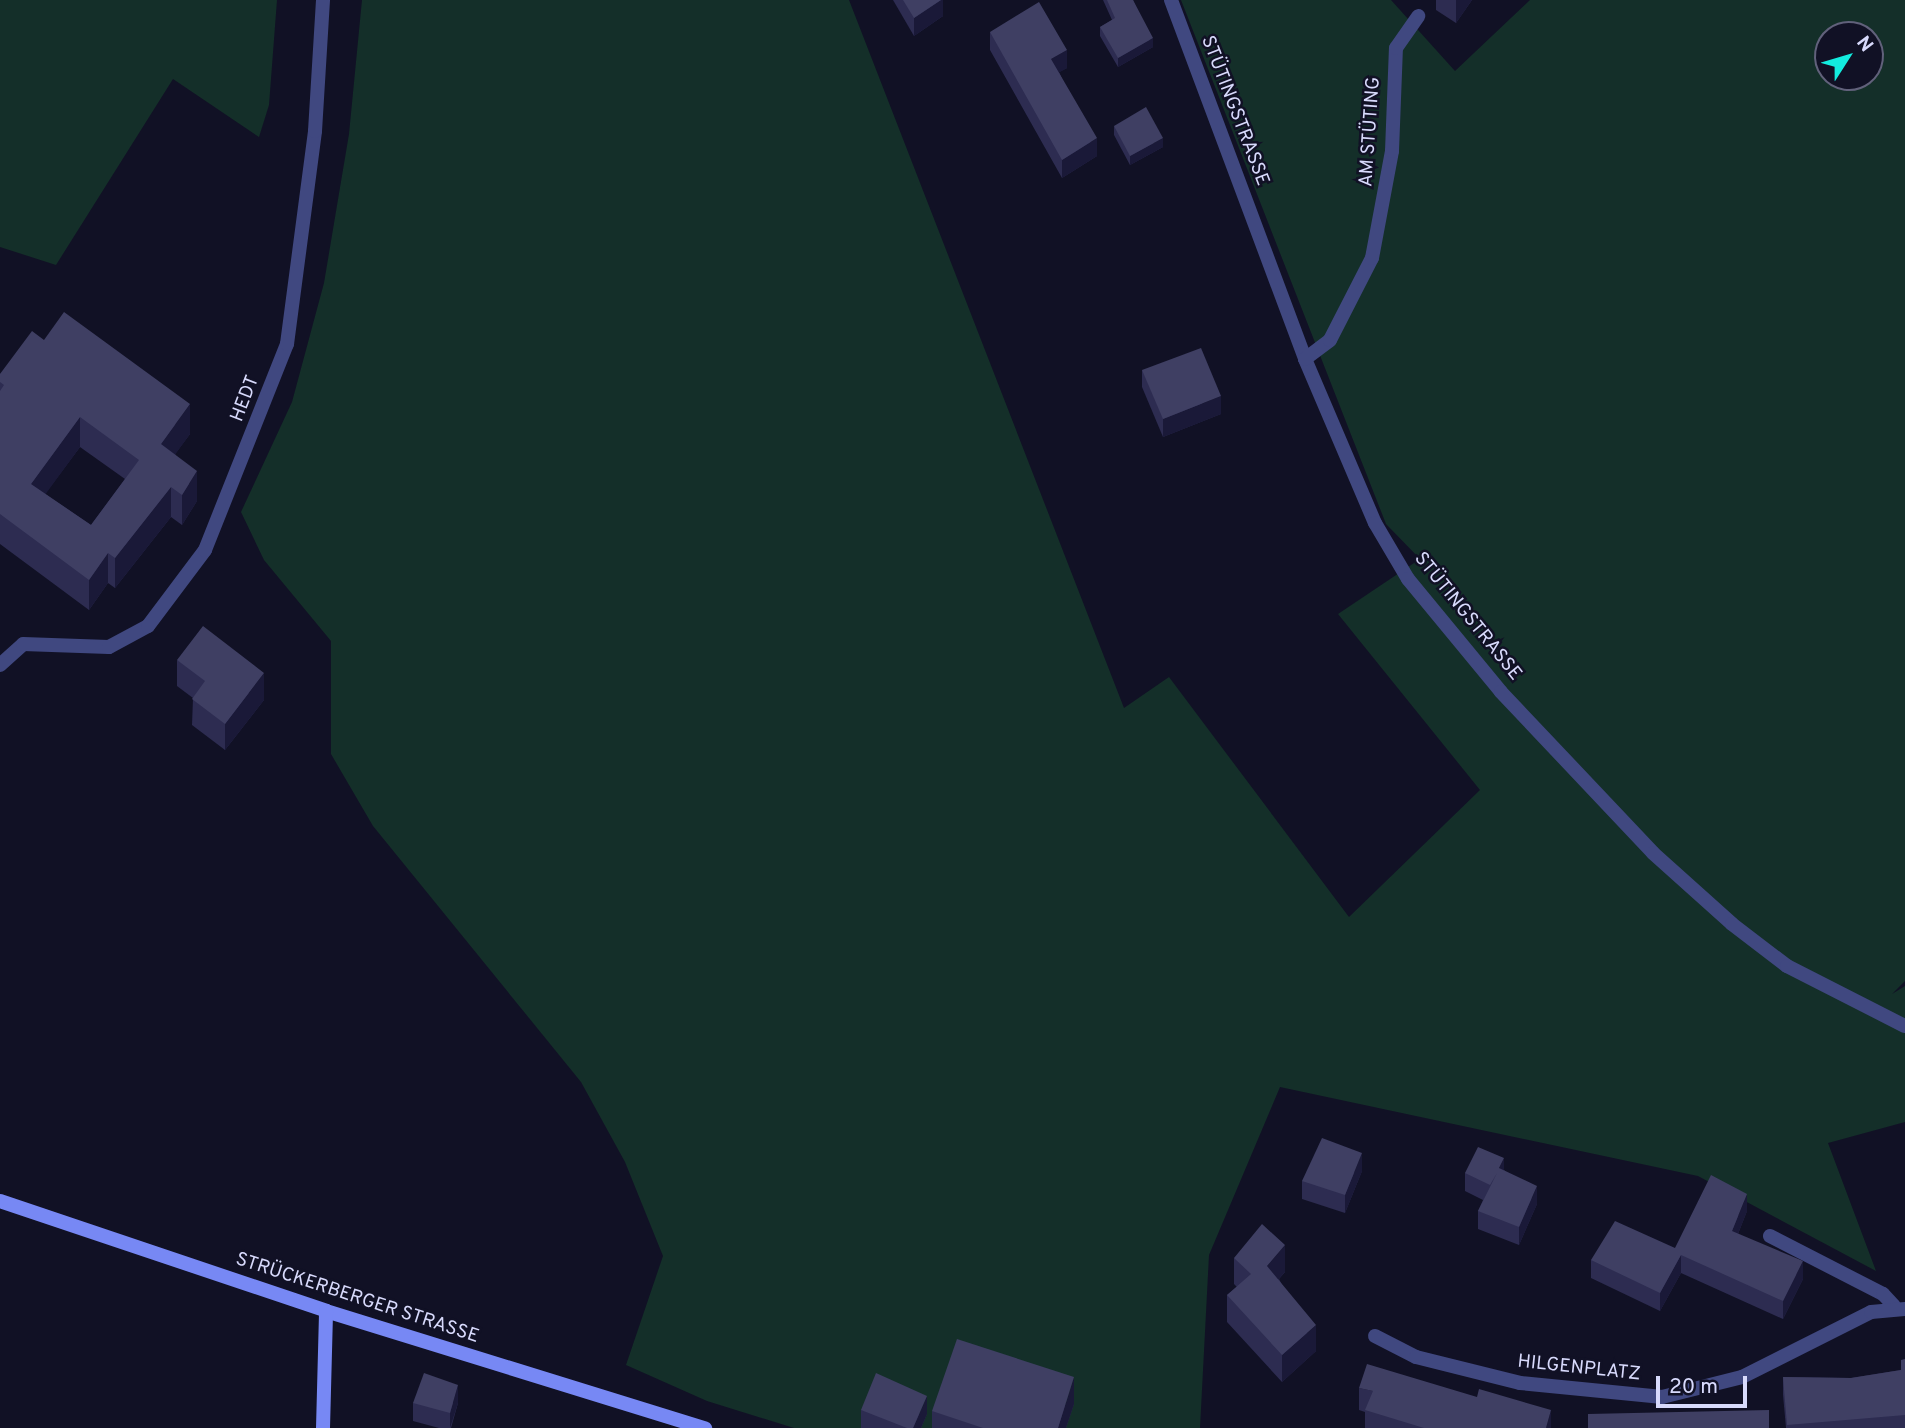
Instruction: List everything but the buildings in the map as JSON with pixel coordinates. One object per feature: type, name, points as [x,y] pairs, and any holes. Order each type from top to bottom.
[{"type":"main road","name":"STRÜCKERBERGER STRASSE","points":[[0,1201],[326,1311],[705,1428]]},
{"type":"main road","points":[[323,1428],[326,1311]]},
{"type":"street","name":"HEDT","points":[[0,665],[23,644],[109,647],[148,626],[205,550],[287,344],[312,157],[323,0]]},
{"type":"street","name":"STÜTINGSTRASSE","points":[[1171,0],[1305,359],[1394,556],[1501,692],[1653,853],[1732,924],[1787,966],[1905,1026]]},
{"type":"street","name":"AM STÜTING","points":[[1305,359],[1330,340],[1372,258],[1392,151],[1396,47],[1418,16]]},
{"type":"street","name":"HILGENPLATZ","points":[[1375,1336],[1416,1357],[1520,1383],[1662,1397],[1742,1377],[1899,1308],[1883,1294],[1770,1236]]},
{"type":"green space","points":[[0,0],[277,0],[269,105],[259,137],[173,79],[56,265],[0,247]]},
{"type":"green space","points":[[362,0],[849,0],[1124,708],[1169,677],[1349,917],[1480,790],[1338,614],[1420,559],[1386,524],[1181,0],[1391,0],[1455,71],[1530,0],[1905,0],[1905,981],[1892,994],[1905,986],[1905,1122],[1828,1143],[1876,1271],[1698,1176],[1280,1087],[1209,1255],[1200,1428],[794,1428],[707,1401],[626,1365],[663,1256],[625,1162],[581,1082],[373,826],[331,754],[331,641],[264,560],[241,512],[292,402],[324,283],[349,134]]}]
